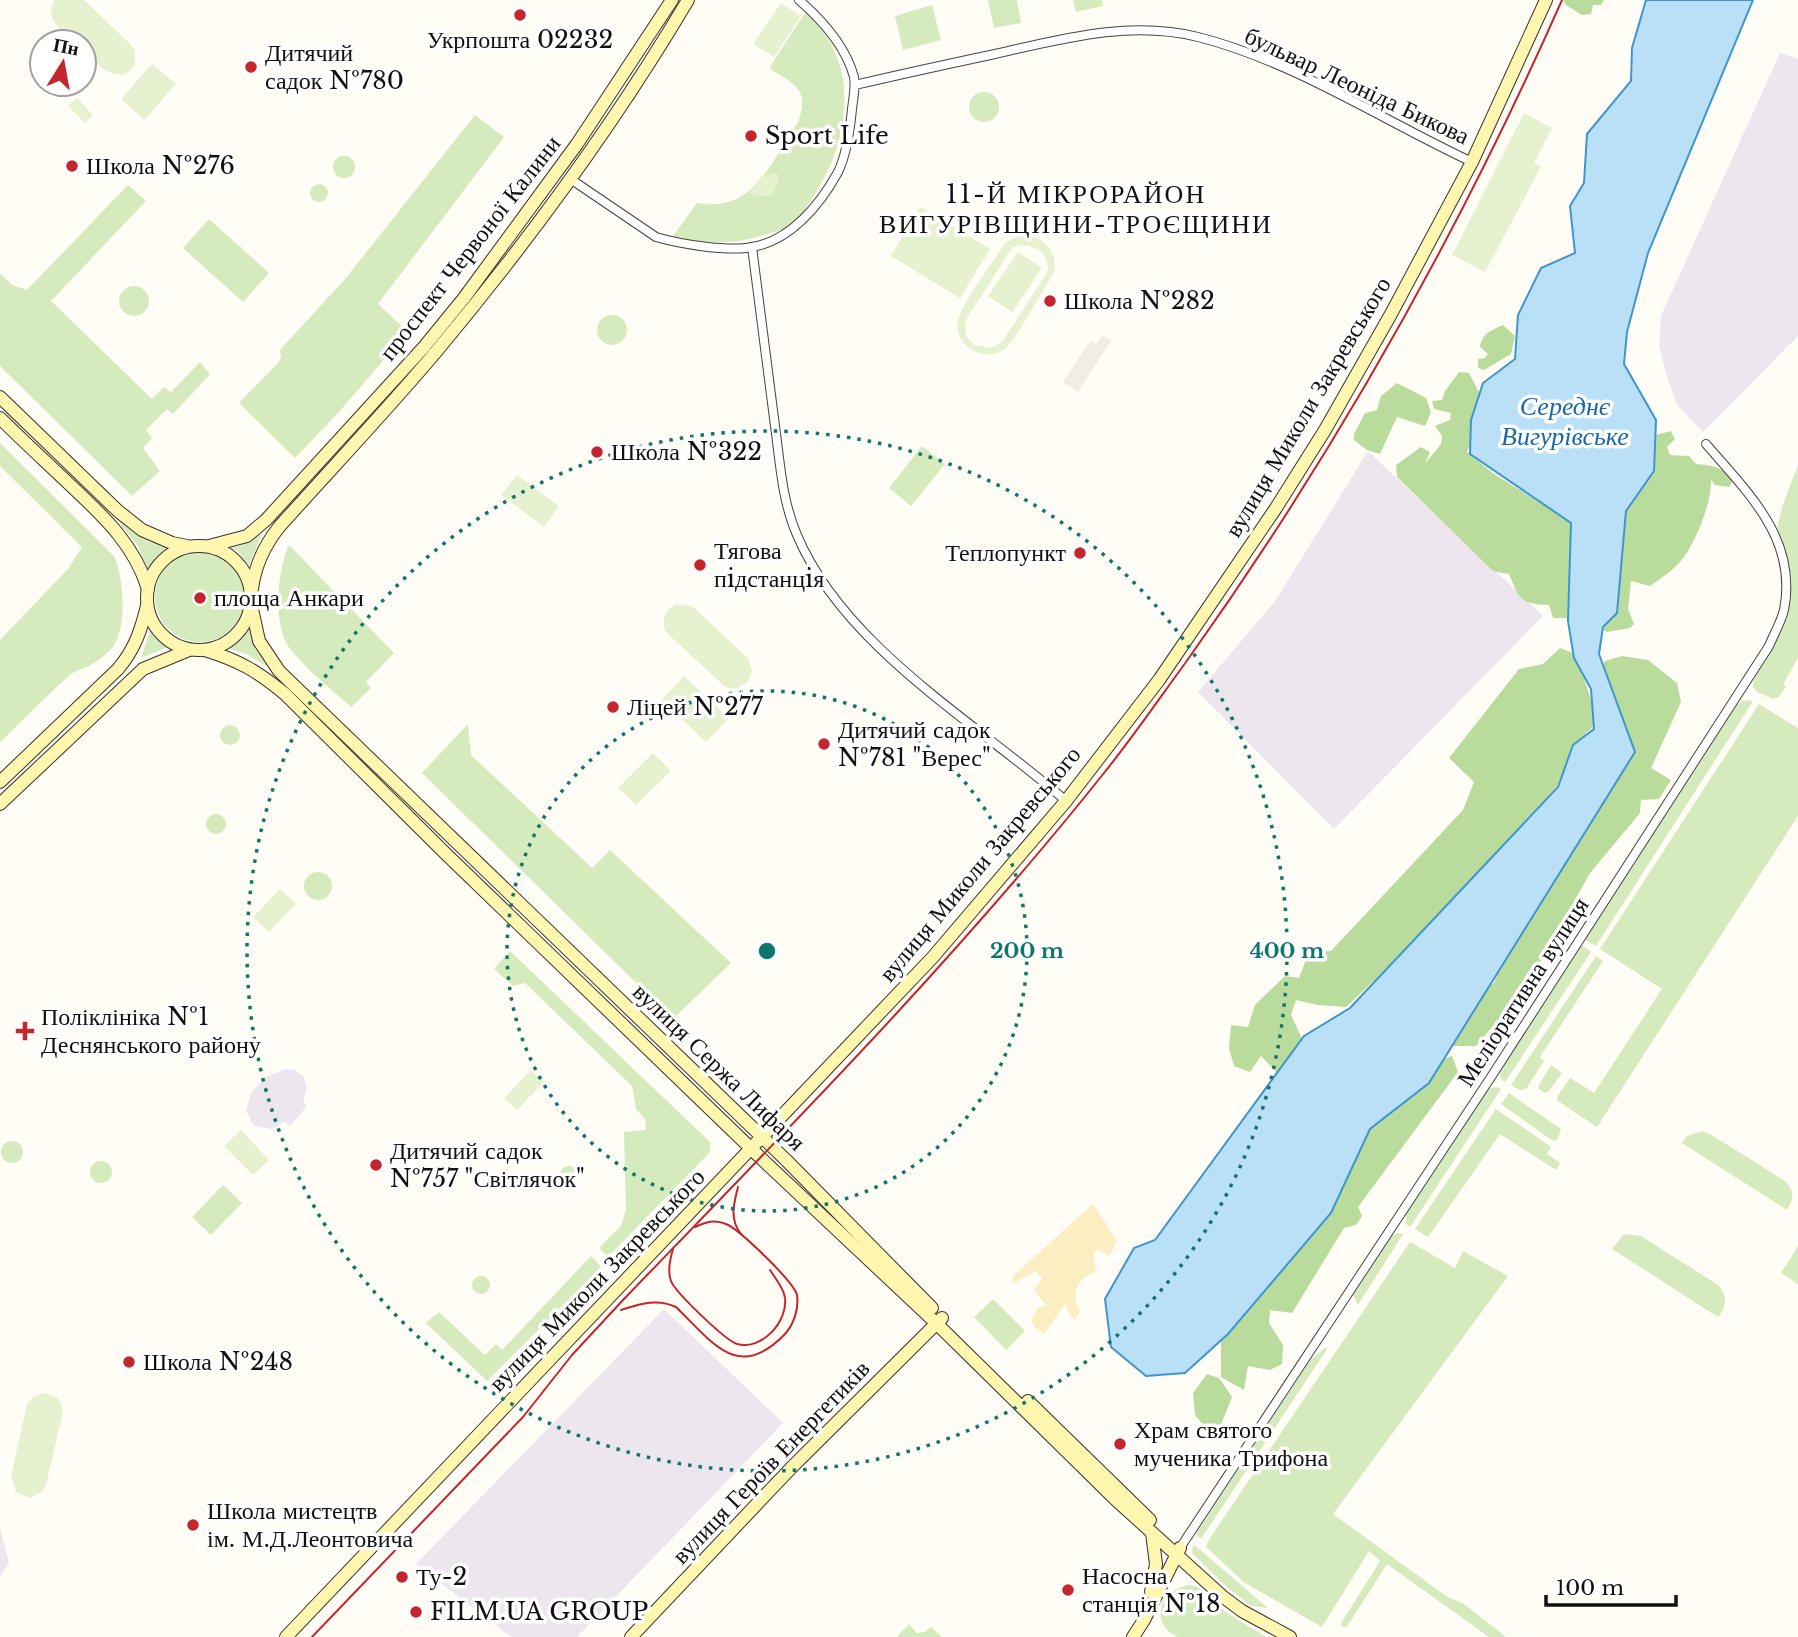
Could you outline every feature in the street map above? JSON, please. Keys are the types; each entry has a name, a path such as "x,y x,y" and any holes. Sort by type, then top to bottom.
{"street":[{"name":"проспект Червоної Калини","path":"209,547 247,536 267,520 424,347 478,280 577,144 672,0"},
{"name":"проспект Червоної Калини","path":"251,589 254,572 265,545 434,354 488,286 600,135 688,0"},
{"name":"проспект Червоної Калини","path":"569,178 656,237 698,246 752,247 790,232 818,202 839,170 849,134 855,85 851,68 842,50 817,15 799,0"},
{"name":"вулиця Миколи Закревського","path":"286,1637 933,957 1066,801 1159,680 1276,508 1325,430 1472,162 1546,0"},
{"name":"бульвар Леоніда Бикова","path":"855,85 1074,36 1118,30 1159,32 1197,37 1272,62 1472,162"},
{"path":"752,247 784,489 796,534 812,566 841,606 871,640 1066,801"},
{"path":"0,397 118,511 142,530 172,543 209,547 225,552 239,564 251,589 251,604 244,626 234,638 220,646 189,650 142,668 0,804"},
{"path":"0,418 108,522 128,545 141,568 148,589"},
{"name":"Меліоративна вулиця","path":"1178,1551 1491,1077 1769,646 1784,611 1786,579 1782,551 1772,525 1706,444"},
{"path":"0,782 125,661 138,639 153,574 163,561 176,551 191,547"},
{"name":"вулиця Сержа Лифаря","path":"251,604 259,641 279,671 339,726 762,1138 1152,1533 1178,1551"},
{"path":"147,605 152,621 161,634 174,644 189,650"},
{"name":"вулиця Сержа Лифаря","path":"205,650 258,671 285,694 751,1149 939,1320 1178,1551"},
{"name":"вулиця Героїв Енергетиків","path":"631,1637 791,1468 939,1320"},
{"path":"1144,1620 1156,1573 1152,1533"},
{"path":"1133,1637 1178,1551 1222,1596 1242,1611 1290,1637"}],"shaded area":[{"path":"1780,53 1798,59 1798,336 1703,432 1677,405 1659,346 1661,316"},
{"path":"1102,335 1111,341 1078,392 1063,382 1090,341 1096,344"},
{"path":"1368,451 1543,616 1334,829 1198,692 1276,600"},
{"path":"285,1069 295,1070 304,1077 307,1088 303,1102 307,1106 290,1126 284,1122 271,1129 254,1126 246,1111 251,1093 266,1077"},
{"path":"664,1309 783,1423 577,1637 511,1637 416,1564"},
{"path":"0,1527 9,1563 0,1577"}],"green space":[{"path":"55,0 84,0 131,45 135,51 135,65 126,74 119,75 102,68 98,64 98,28 59,28 52,18"},
{"path":"988,0 1017,0 1021,23 994,28"},
{"path":"1073,0 1102,0 1103,6 1076,12"},
{"path":"1563,0 1604,0 1601,5 1593,5 1591,14 1582,15"},
{"path":"781,3 801,16 774,57 753,44"},
{"path":"932,5 941,40 903,50 895,16"},
{"path":"805,13 823,31 835,52 842,74 844,98 838,145 815,194 805,210 788,227 755,238 720,242 673,236 697,203 717,204 733,200 747,192 769,168 798,122 802,102 798,89 770,69"},
{"path":"152,64 176,84 144,120 121,99"},
{"path":"984,92 994,97 999,107 994,117 984,122 974,117 969,107 974,97"},
{"path":"77,98 93,115 85,123 68,106"},
{"path":"1524,113 1552,128 1534,163 1541,167 1485,272 1452,255"},
{"path":"475,115 504,137 378,304 408,332 295,458 239,403 279,362 280,350 346,278"},
{"path":"344,156 352,159 355,167 352,175 344,178 336,175 333,167 336,159"},
{"path":"775,173 779,175 778,183 772,195 754,197 750,192 761,177"},
{"path":"319,184 325,187 328,193 325,199 319,202 313,199 310,193 313,187"},
{"path":"128,185 146,201 51,301 152,399 164,387 171,392 200,362 210,374 173,414 167,409 146,430 152,438 143,448 160,471 132,496 0,366 0,273 12,285 27,290"},
{"path":"920,207 990,249 960,298 891,256"},
{"path":"209,219 269,273 243,302 183,248"},
{"path":"1027,235 1045,243 1054,259 1054,272 1010,344 997,353 980,353 972,350 960,337 958,320 972,293 1006,242","holes":["1027,245 1044,255 1048,271 1002,342 990,348 975,345 966,336 965,321 1013,247"]},
{"path":"1018,252 1042,268 1012,312 988,296"},
{"path":"134,286 144,291 149,301 144,311 134,316 124,311 119,301 124,291"},
{"path":"612,315 622,320 627,330 622,340 612,345 602,340 597,330 602,320"},
{"path":"1503,325 1515,336 1511,354 1484,370 1478,368 1478,359 1485,358 1488,354 1480,347 1483,338"},
{"path":"1459,372 1469,373 1480,394 1471,418 1476,429 1467,452 1494,474 1573,523 1570,618 1553,618 1549,605 1522,599 1509,574 1493,571 1397,477 1396,465 1421,447 1430,452 1425,464 1441,444 1442,436 1435,426 1450,420 1451,413 1434,409 1432,401 1442,400 1445,391"},
{"path":"1397,383 1426,398 1431,412 1425,426 1397,417 1380,454 1367,450 1354,440 1354,434 1365,413 1377,410 1381,396"},
{"path":"1671,431 1675,439 1667,447 1670,455 1689,456 1696,464 1721,470 1733,481 1729,487 1715,485 1711,480 1706,511 1686,554 1673,569 1650,586 1631,581 1628,609 1634,624 1630,628 1607,632 1599,627 1608,537 1652,464 1656,452 1644,453 1644,438"},
{"path":"0,443 114,556 123,604 120,630 111,649 89,666 70,675 0,742 0,640 68,569 82,547 0,466"},
{"path":"922,446 945,464 911,506 889,488"},
{"path":"1798,465 1798,658 1783,684 1786,686 1779,697 1773,699 1757,692 1753,687 1758,669 1784,623 1788,607 1790,572 1778,527 1783,504"},
{"path":"517,475 559,506 544,527 501,495"},
{"path":"110,511 172,545 157,556 147,571 138,546"},
{"path":"262,534 249,565 239,552 231,548 242,545"},
{"path":"289,545 394,653 366,682 371,688 351,707 305,665 285,640 278,598"},
{"path":"200,552 217,556 232,565 241,580 245,597 241,614 232,629 217,638 200,642 183,638 168,629 159,614 155,597 159,580 168,565 183,556"},
{"path":"676,604 692,606 748,658 752,671 747,682 735,689 725,687 665,631 665,615"},
{"path":"251,626 275,671 246,654 227,648 241,639"},
{"path":"151,628 159,639 171,646 141,658"},
{"path":"1560,648 1576,654 1598,721 1574,746 1557,786 1452,907 1346,1007 1296,1000 1291,1015 1304,1043 1280,1076 1261,1056 1250,1072 1234,1066 1229,1048 1231,1025 1248,1027 1255,1005 1285,976 1299,978 1309,952 1331,951 1463,810 1474,782 1449,758 1519,669 1543,664"},
{"path":"1622,656 1648,660 1677,683 1681,702 1651,768 1671,780 1659,799 1641,800 1640,813 1590,873 1525,989 1476,1046 1449,1046 1452,1015 1495,982 1501,944 1594,801 1602,667 1605,661"},
{"path":"684,676 729,718 706,742 662,700"},
{"path":"1742,701 1753,701 1596,946 1584,939 1731,710"},
{"path":"1759,704 1798,728 1798,816 1597,1127 1558,1101 1557,1097 1570,1078 1594,1093 1662,989 1600,949"},
{"path":"468,724 471,755 592,868 610,850 731,963 673,1019 422,773"},
{"path":"230,725 237,728 240,735 237,742 230,745 223,742 220,735 223,728"},
{"path":"653,753 671,771 636,805 618,788"},
{"path":"216,814 223,817 226,824 223,831 216,834 209,831 206,824 209,817"},
{"path":"318,872 328,876 332,886 328,896 318,900 308,896 304,886 308,876"},
{"path":"280,889 296,904 269,932 253,917"},
{"path":"1583,946 1591,952 1505,1082 1501,1079 1499,1070 1578,947"},
{"path":"510,951 710,1142 710,1152 608,1257 599,1248 621,1226 626,1209 624,1132 646,1130 645,1119 636,1109 632,1086 525,983 513,986 494,969"},
{"path":"1596,956 1603,961 1540,1057 1544,1061 1526,1089 1520,1090 1511,1085"},
{"path":"1452,1056 1458,1072 1358,1207 1362,1216 1356,1225 1344,1228 1292,1313 1270,1310 1269,1323 1283,1345 1282,1364 1270,1370 1248,1366 1244,1390 1221,1377 1221,1334 1371,1114 1426,1065"},
{"path":"1551,1065 1562,1073 1545,1093 1538,1088"},
{"path":"531,1070 544,1082 517,1110 504,1098"},
{"path":"1487,1089 1501,1089 1410,1227 1406,1224 1406,1212"},
{"path":"1509,1093 1561,1129 1557,1140 1553,1141 1501,1104"},
{"path":"1496,1109 1551,1147 1547,1154 1560,1163 1556,1170 1500,1134 1428,1237 1415,1229"},
{"path":"241,1130 269,1160 253,1175 224,1146"},
{"path":"1702,1131 1785,1181 1791,1188 1792,1195 1787,1210 1682,1143 1687,1136"},
{"path":"8,1141 16,1141 23,1148 23,1156 16,1163 8,1163 1,1156 1,1148"},
{"path":"97,1161 105,1161 112,1168 112,1176 105,1183 97,1183 90,1176 90,1168"},
{"path":"565,1166 573,1166 578,1175 576,1182 565,1184 560,1179 560,1171"},
{"path":"223,1185 242,1203 211,1235 192,1217"},
{"path":"1397,1233 1403,1234 1358,1305 1353,1295 1390,1237"},
{"path":"1624,1234 1641,1236 1718,1285 1725,1301 1718,1317 1612,1249"},
{"path":"1410,1242 1455,1268 1463,1251 1508,1276 1333,1514 1446,1596 1464,1604 1506,1637 1489,1637 1387,1564 1346,1628 1340,1625 1380,1561 1369,1551 1322,1627 1245,1583 1206,1547"},
{"path":"1798,1246 1798,1284 1781,1273"},
{"path":"591,1256 601,1267 487,1381 426,1323 439,1312 485,1355 496,1344 502,1350"},
{"path":"477,1276 485,1276 490,1285 488,1292 477,1294 472,1289 472,1281"},
{"path":"993,1299 1025,1331 1006,1350 974,1317"},
{"path":"1326,1347 1201,1539 1196,1534 1310,1360"},
{"path":"1207,1374 1219,1378 1232,1397 1220,1427 1208,1431 1195,1415 1193,1393"},
{"path":"43,1393 57,1398 63,1412 46,1485 42,1492 30,1498 16,1492 11,1476 27,1404 33,1397"},
{"path":"1193,1544 1268,1608 1251,1606 1227,1587 1192,1553"},
{"path":"1191,1585 1199,1588 1227,1613 1266,1637 1178,1637 1169,1631 1161,1615 1165,1599 1180,1587"},
{"path":"909,1624 917,1633 925,1632 931,1627 942,1637 897,1637"}],"sand":[{"path":"1093,1204 1117,1241 1109,1256 1097,1249 1093,1255 1096,1271 1084,1278 1077,1287 1075,1299 1080,1312 1074,1321 1065,1304 1044,1334 1035,1328 1031,1320 1038,1308 1047,1306 1034,1291 1042,1279 1036,1271 1012,1284 1013,1276"}],"water":[{"name":"Середнє Вигурівське","path":"1646,0 1753,0 1648,253 1627,332 1624,364 1656,420 1654,471 1626,511 1617,613 1603,627 1599,654 1635,752 1429,1083 1370,1129 1331,1213 1228,1334 1185,1373 1146,1376 1111,1347 1105,1299 1134,1248 1155,1240 1304,1036 1350,1008 1558,787 1573,745 1594,729 1591,689 1574,658 1568,621 1571,523 1470,454 1471,420 1483,383 1515,359 1518,315 1541,268 1575,253 1570,206 1584,183 1587,134 1631,81 1632,48"}],"tram line":[{"path":"312,1637 523,1417 572,1355 623,1300 870,1042 990,910 1125,746 1240,584 1343,423 1391,341 1481,173 1562,0"},
{"path":"738,1187 734,1217 741,1234"},
{"path":"621,1310 655,1302 669,1304 676,1307 714,1344 739,1356 753,1356 768,1349 788,1331 795,1316 797,1295 777,1268 726,1224 710,1222 695,1227"},
{"path":"673,1249 669,1273 674,1287 712,1325 737,1344 746,1345 764,1339 782,1316 785,1307 784,1294 770,1270"}],"place":[{"name":"Укрпошта 02232","path":"520,15"},
{"name":"Дитячий садок №780","path":"251,67"},
{"name":"Sport Life","path":"751,136"},
{"name":"Школа №276","path":"72,166"},
{"name":"Школа №282","path":"1050,301"},
{"name":"Школа №322","path":"597,452"},
{"name":"Теплопункт","path":"1080,553"},
{"name":"Тягова пiдстанцiя","path":"700,565"},
{"name":"площа Анкари","path":"200,598"},
{"name":"Ліцей №277","path":"613,707"},
{"name":"Дитячий садок №781 \"Верес\"","path":"824,744"},
{"name":"Поліклініка №1 Деснянського району","path":"25,1031"},
{"name":"Дитячий садок №757 \"Світлячок\"","path":"376,1165"},
{"name":"Школа №248","path":"129,1362"},
{"name":"Храм святого мученика Трифона","path":"1120,1444"},
{"name":"Школа мистецтв ім. М.Д.Леонтовича","path":"193,1525"},
{"name":"Ту-2","path":"402,1577"},
{"name":"Насосна станція №18","path":"1068,1590"},
{"name":"FILM.UA GROUP","path":"416,1612"}],"district":[{"name":"11-Й МІКРОРАЙОН ВИГУРІВЩИНИ-ТРОЄЩИНИ","path":"1076,209"}]}
